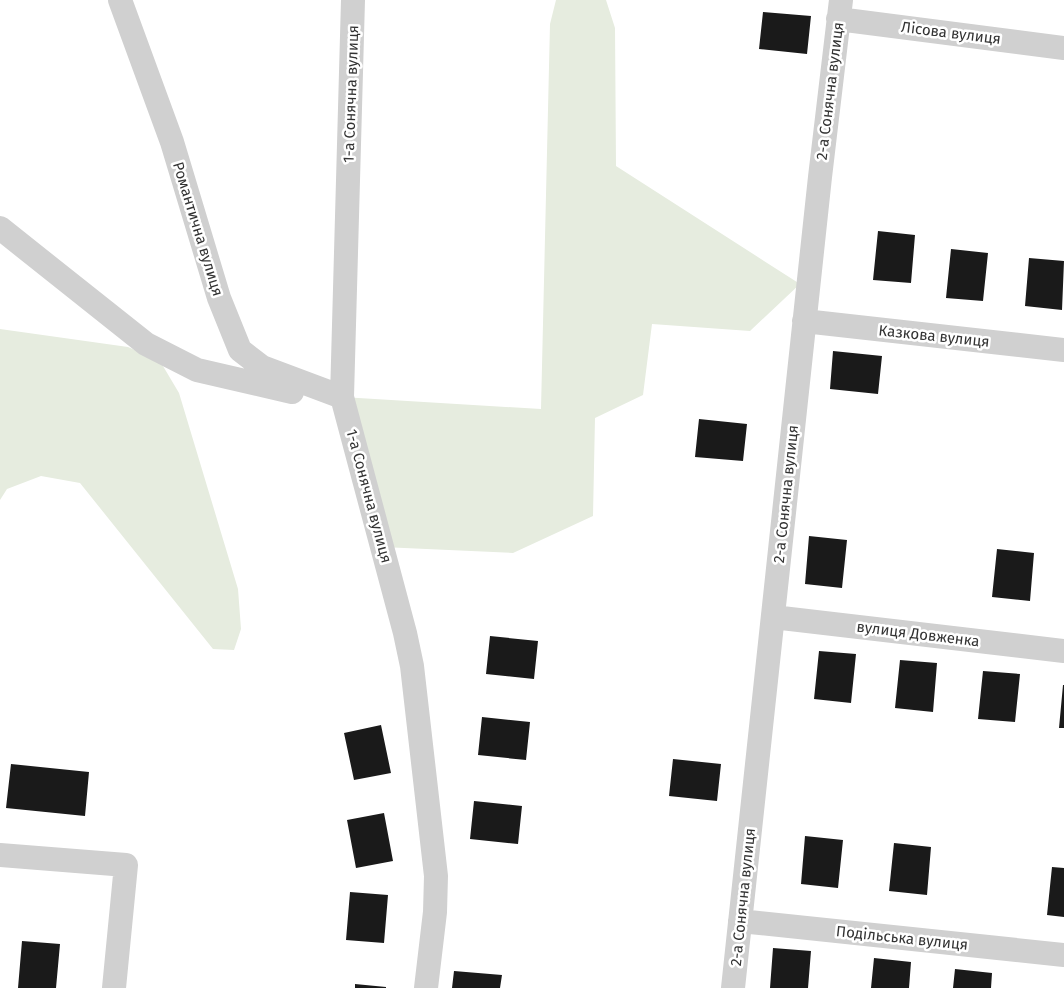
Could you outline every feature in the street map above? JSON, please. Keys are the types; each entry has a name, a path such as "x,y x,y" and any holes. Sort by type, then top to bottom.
{"street":[{"name":"Романтична вулиця","path":"120,0 172,142 219,298 240,350 262,367 342,397"},
{"name":"1-а Сонячна вулиця","path":"353,0 342,397 405,633 412,666 436,876 426,988"},
{"name":"Лісова вулиця","path":"840,9 1064,48"},
{"name":"2-а Сонячна вулиця","path":"733,988 804,321 840,9"},
{"path":"0,228 146,344 196,370 328,400 342,397"},
{"name":"Казкова вулиця","path":"804,321 1064,350"},
{"name":"вулиця Довженка","path":"773,617 1064,651"},
{"path":"0,855 126,865 114,988"},
{"name":"Подільська вулиця","path":"740,921 1064,955"}],"shaded area":[{"path":"556,0 606,0 615,28 616,166 800,284 750,331 652,324 643,395 595,418 593,516 513,553 382,547 342,397 541,409 550,24"},
{"path":"0,329 128,347 160,361 179,393 238,589 241,629 234,650 213,649 80,483 41,476 7,489 0,500"}],"building":[{"path":"763,12 811,16 807,54 759,49"},
{"path":"878,231 915,235 911,283 873,280"},
{"path":"951,249 988,253 983,301 946,298"},
{"path":"1029,258 1064,261 1062,310 1025,306"},
{"path":"833,351 882,356 878,394 830,389"},
{"path":"699,419 747,424 743,461 695,457"},
{"path":"809,536 847,540 842,588 805,584"},
{"path":"997,549 1034,553 1030,601 992,597"},
{"path":"490,636 538,641 534,679 486,674"},
{"path":"819,651 856,654 851,703 814,699"},
{"path":"900,660 937,663 933,712 895,708"},
{"path":"983,671 1020,674 1015,722 978,719"},
{"path":"1063,685 1064,728 1059,728"},
{"path":"482,717 530,722 526,760 478,755"},
{"path":"381,725 391,773 354,780 344,733"},
{"path":"673,759 721,764 717,801 669,796"},
{"path":"11,764 89,772 85,816 6,808"},
{"path":"474,801 522,806 518,844 470,839"},
{"path":"384,813 393,861 356,868 347,820"},
{"path":"805,836 843,840 838,888 801,884"},
{"path":"894,843 931,847 927,895 889,891"},
{"path":"1052,867 1064,868 1064,917 1047,915"},
{"path":"350,892 388,895 384,943 346,940"},
{"path":"22,941 60,944 56,988 18,988"},
{"path":"773,948 811,951 808,988 770,988"},
{"path":"874,958 911,962 909,988 871,988"},
{"path":"955,969 992,973 991,988 953,988"},
{"path":"454,971 502,975 500,988 452,988"},
{"path":"355,984 386,987 386,988 355,988"}]}
